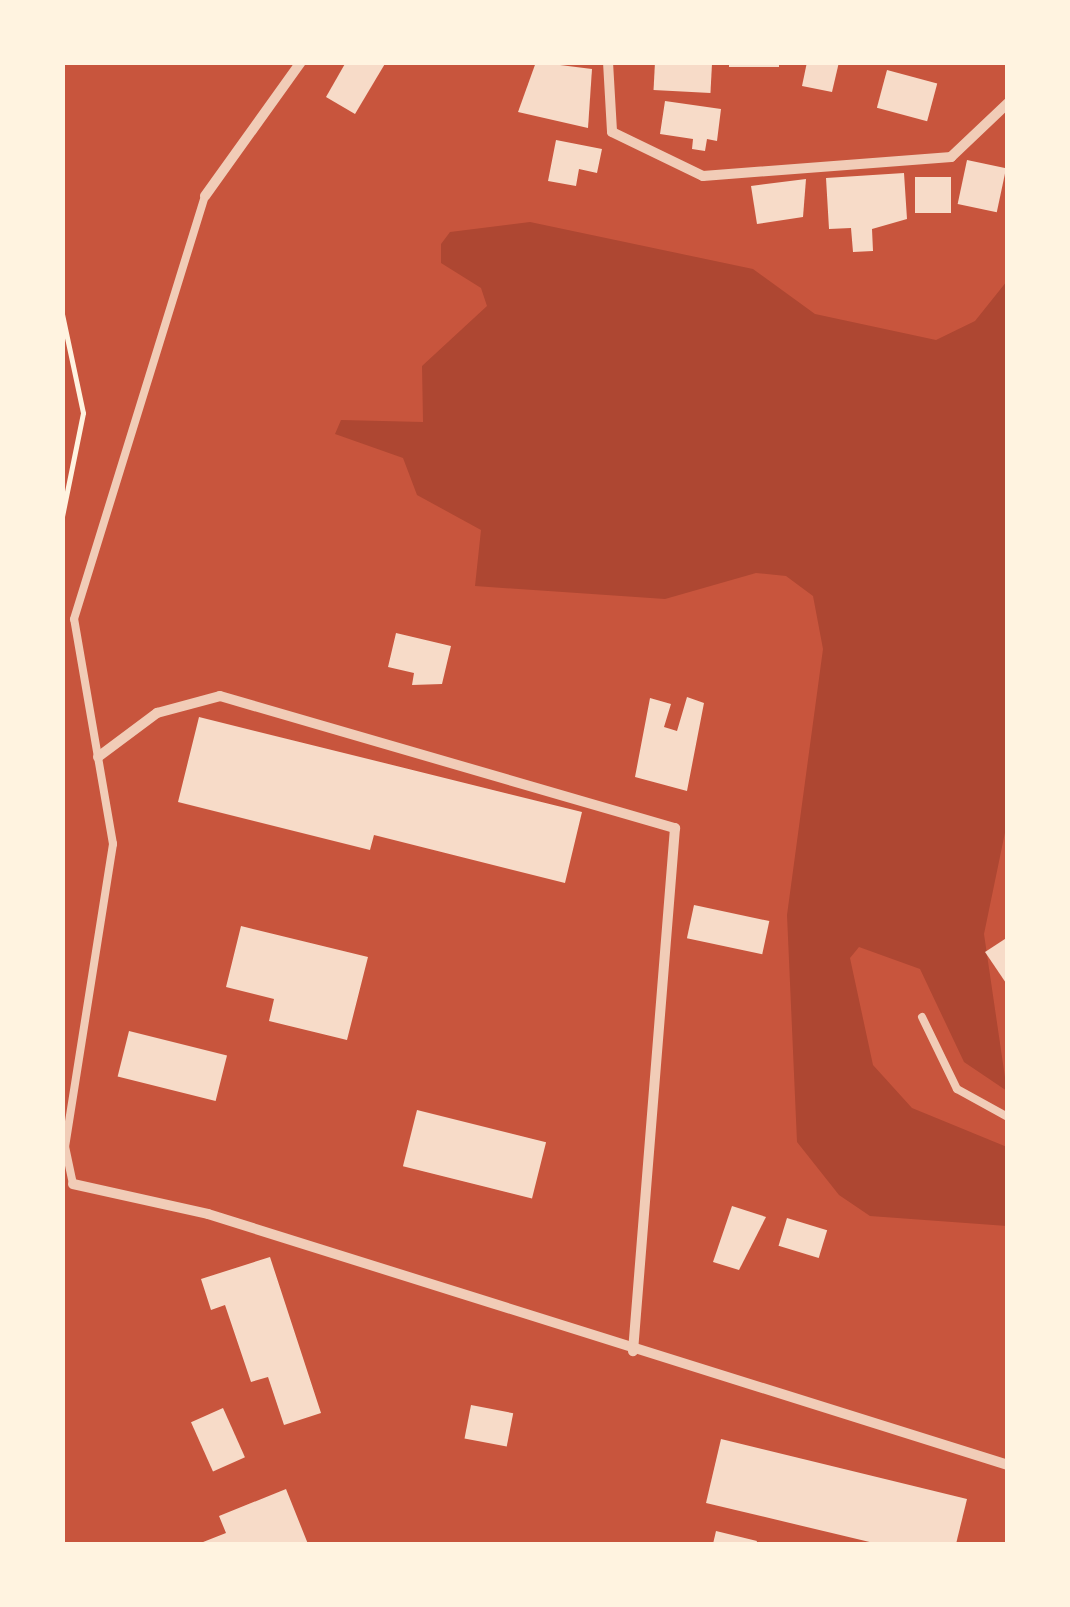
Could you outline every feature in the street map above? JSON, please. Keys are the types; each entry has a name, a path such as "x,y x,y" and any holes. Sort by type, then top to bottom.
{"street":[{"path":"204,196 301,62"},
{"path":"608,62 612,132 703,176 950,158 1008,103"},
{"path":"98,757 157,712 220,696 675,828 633,1351"},
{"path":"73,1184 208,1214 633,1351 1008,1465"}],"lane":[{"path":"73,1184 65,1147 113,844 74,619 81,574 204,196"},
{"path":"922,1017 957,1089 1008,1116"}],"path":[{"path":"62,314 83,413 62,516"}],"shaded area":[{"path":"530,222 753,269 815,314 936,340 975,321 1007,281 1008,818 984,934 1007,1091 964,1062 920,969 859,947 850,958 873,1065 912,1108 1007,1147 1007,1226 870,1216 839,1195 797,1142 787,915 823,649 813,596 786,576 756,573 665,599 475,586 481,530 417,495 403,458 335,434 341,420 423,422 422,366 487,306 481,288 441,263 441,244 450,232"}],"building":[{"path":"346,62 386,62 355,114 326,97"},
{"path":"536,62 592,69 588,128 518,112"},
{"path":"655,62 712,65 710,93 654,90"},
{"path":"729,62 779,62 779,67 729,67"},
{"path":"807,62 839,62 832,92 802,86"},
{"path":"887,70 937,83 927,121 877,108"},
{"path":"665,101 721,109 717,141 707,139 705,151 692,149 693,139 660,134"},
{"path":"556,140 602,149 597,173 579,169 576,186 548,181"},
{"path":"967,160 1006,168 997,212 958,204"},
{"path":"904,173 907,219 872,229 873,251 853,252 851,228 829,229 826,178"},
{"path":"915,177 951,177 951,213 915,213"},
{"path":"806,179 803,217 757,224 751,186"},
{"path":"396,633 451,646 442,684 412,685 414,673 388,667"},
{"path":"687,697 704,703 687,791 635,777 650,698 671,704 664,727 677,731"},
{"path":"199,717 582,812 565,883 374,835 370,850 178,802"},
{"path":"694,905 769,921 762,954 687,938"},
{"path":"241,926 368,957 347,1040 269,1021 274,999 226,987"},
{"path":"1008,937 1008,986 985,952"},
{"path":"129,1031 227,1055 216,1101 118,1077"},
{"path":"417,1110 546,1142 532,1198 403,1166"},
{"path":"732,1206 766,1217 739,1270 713,1262"},
{"path":"787,1218 827,1230 819,1258 779,1246"},
{"path":"270,1257 321,1413 284,1425 268,1377 251,1382 225,1305 211,1310 201,1279"},
{"path":"471,1405 513,1413 507,1447 465,1438"},
{"path":"223,1408 245,1457 213,1472 191,1422"},
{"path":"721,1439 967,1499 956,1544 878,1544 706,1503"},
{"path":"286,1489 308,1544 198,1544 226,1533 219,1516"},
{"path":"716,1531 757,1541 713,1544"}]}
